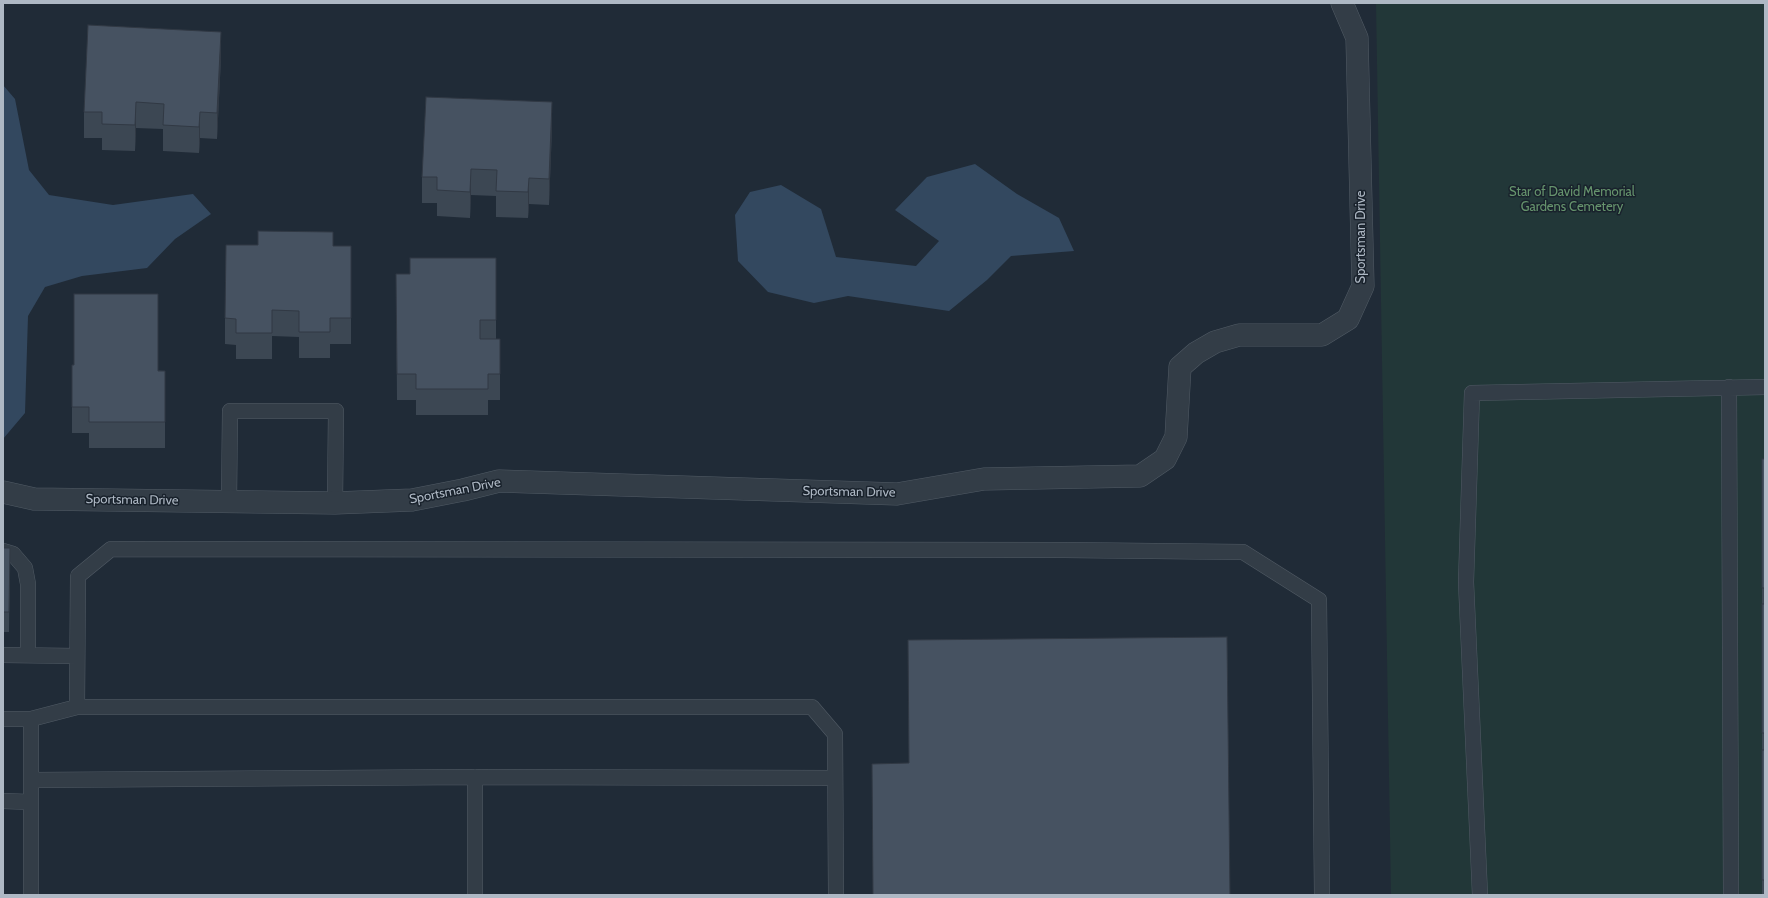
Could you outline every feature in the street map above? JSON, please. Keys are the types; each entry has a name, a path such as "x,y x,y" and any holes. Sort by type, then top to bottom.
{"street":[{"name":"Sportsman Drive","path":"3,492 34,499 335,503 412,500 499,481 897,494 984,479 1140,476 1166,458 1176,437 1180,367 1196,353 1215,342 1239,335 1322,335 1348,319 1363,286 1357,38 1342,3"}],"lane":[{"path":"1729,387 1731,895"},
{"path":"1480,895 1466,582 1472,393 1765,387"},
{"path":"229,502 230,411 336,411 335,503"},
{"path":"78,707 78,576 112,549 1064,550 1243,552 1319,600 1322,895"},
{"path":"3,551 13,554 25,568 28,584 28,655"},
{"path":"3,655 78,656"},
{"path":"3,719 31,720 78,707 812,707 835,734 836,895"},
{"path":"31,720 31,895"},
{"path":"31,780 475,777 835,778"},
{"path":"475,777 475,895"},
{"path":"3,801 31,802"}],"green space":[{"name":"Star of David Memorial Gardens Cemetery","path":"1376,3 1765,3 1765,895 1391,895"}],"water":[{"path":"3,85 15,99 29,170 49,195 113,205 193,194 211,214 175,239 147,268 82,276 45,287 28,316 25,413 3,439"},
{"path":"975,164 1017,194 1059,218 1074,251 1011,256 987,280 949,311 848,296 814,303 768,292 738,261 735,215 750,192 781,185 821,209 836,257 916,266 939,241 895,210 927,177"}],"building":[{"path":"88,25 221,32 217,113 200,112 199,127 163,125 164,104 136,102 135,125 102,124 102,112 84,112"},
{"path":"426,97 552,102 549,179 529,178 528,192 496,191 497,170 471,169 470,192 437,190 437,177 422,177"},
{"path":"258,231 333,232 333,246 351,246 351,318 330,318 330,332 299,332 299,311 272,310 272,333 236,333 236,319 225,318 226,245 258,245"},
{"path":"410,258 496,258 496,320 480,320 480,339 500,339 500,374 488,374 488,389 416,389 416,374 397,374 396,274 410,274"},
{"path":"74,294 158,294 158,371 165,371 165,422 89,422 89,407 72,407 72,365 74,365"},
{"path":"1762,459 1765,459 1765,588 1762,588"},
{"path":"3,548 10,548 9,612 3,612"},
{"path":"1762,604 1765,604 1765,733 1762,733"},
{"path":"1227,637 1230,895 873,895 872,764 909,763 908,640"},
{"path":"1762,750 1765,750 1765,880 1762,880"}]}
